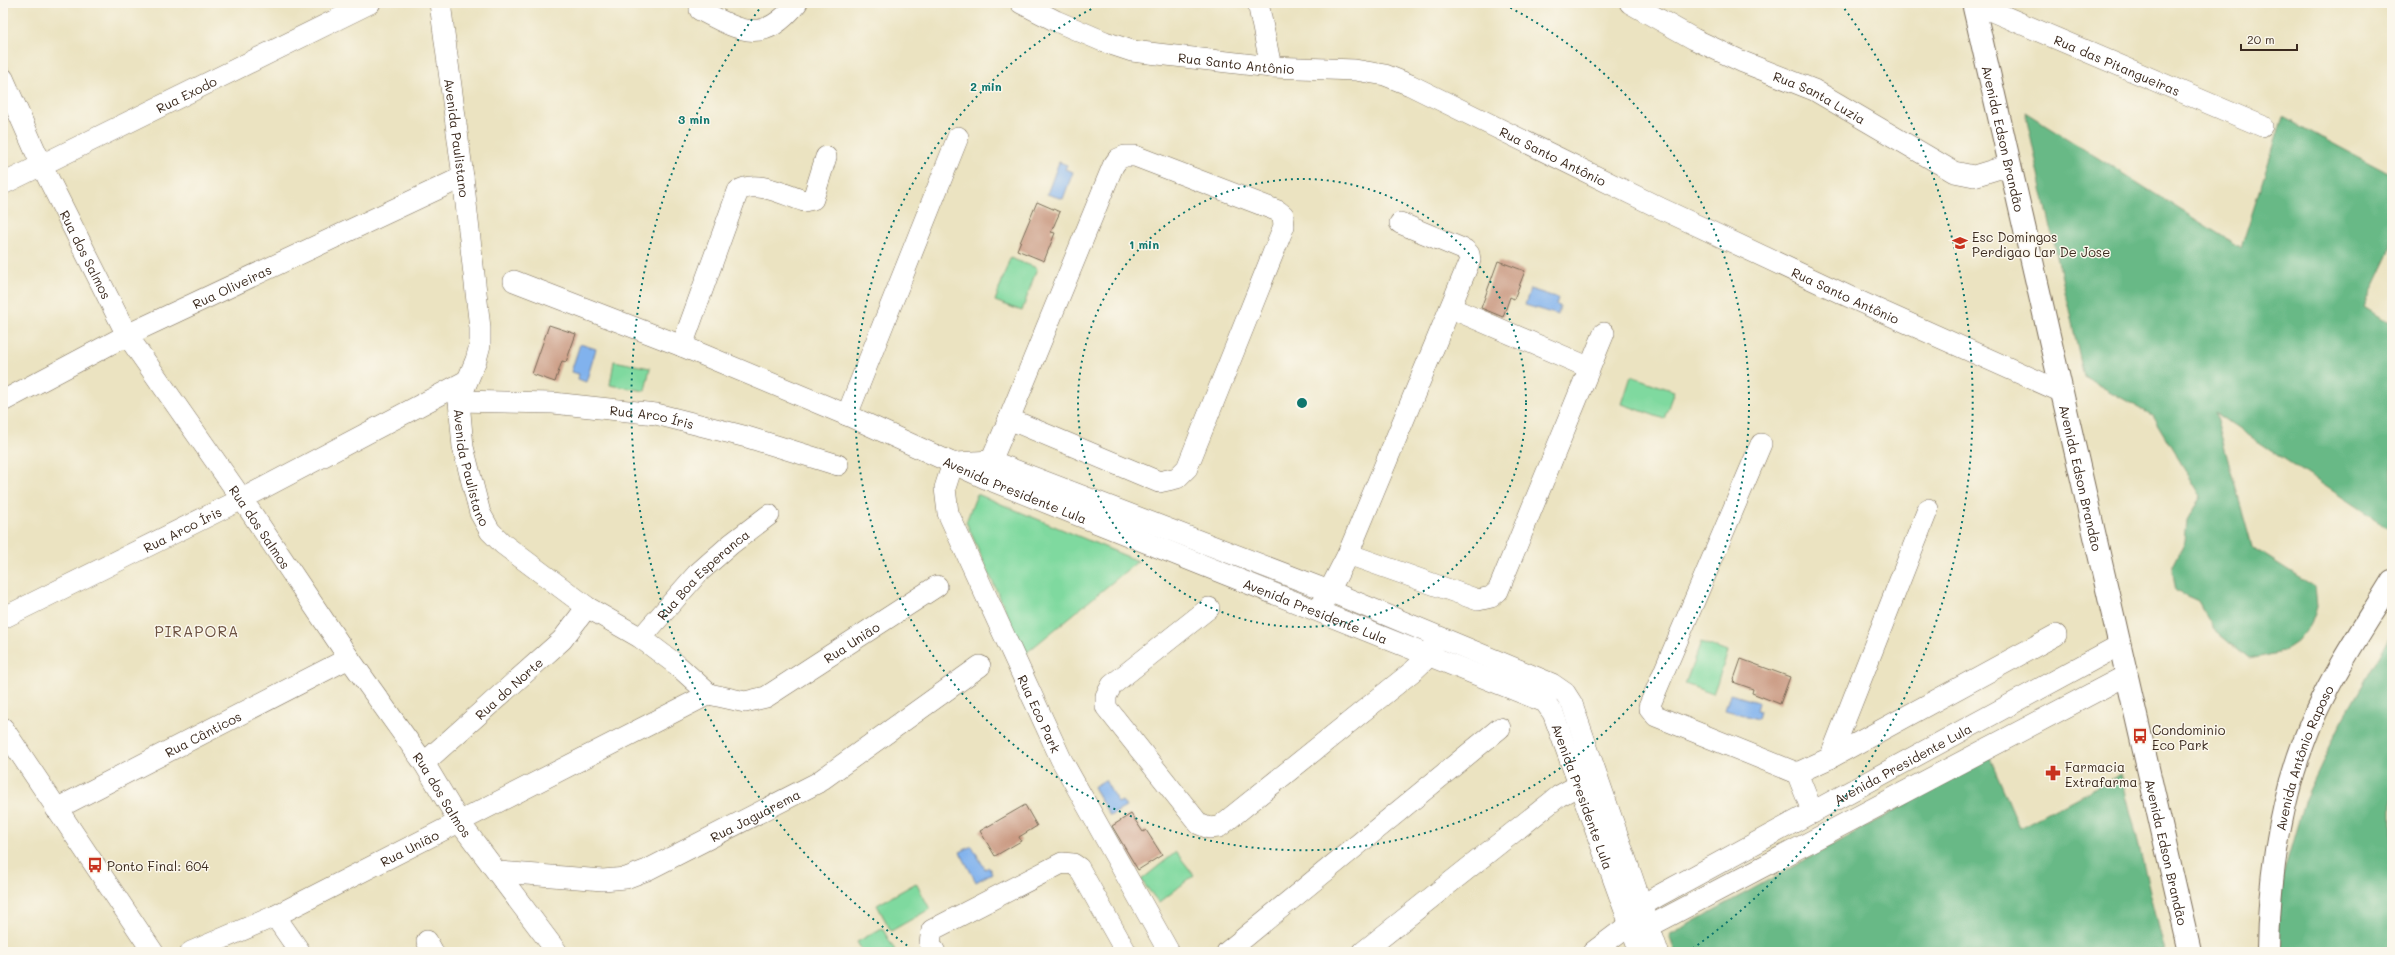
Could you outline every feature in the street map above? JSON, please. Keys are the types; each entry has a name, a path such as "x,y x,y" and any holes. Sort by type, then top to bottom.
{"main road":[{"name":"Avenida Edson Brandão","path":"1973,3 2190,952"},
{"name":"Avenida Antônio Raposo","path":"2268,952 2278,835 2286,794 2300,751 2333,680 2392,581"}],"street":[{"name":"Rua Exodo","path":"3,184 370,3"},
{"name":"Avenida Paulistano","path":"440,3 463,177 480,339 476,360 459,401 463,447 480,513 490,531 503,544 587,607 641,638 678,665 709,694"},
{"path":"700,10 735,28 763,30 784,20 797,3"},
{"name":"Rua Santo Antônio","path":"1021,3 1063,24 1105,42 1132,50 1271,67 1355,70 1391,77 1688,222 2062,392"},
{"path":"1258,3 1271,67"},
{"name":"Rua Santa Luzia","path":"1630,3 1694,39 1743,62 1814,90 1954,172 1974,176 2010,165"},
{"name":"Rua das Pitangueiras","path":"1973,3 2262,126"},
{"name":"Rua dos Salmos","path":"3,78 42,166 127,335 242,499 349,658 424,763 460,823 499,872 557,952"},
{"path":"847,415 958,137"},
{"path":"988,469 1118,159 1125,156 1135,156 1278,211 1283,215 1284,226 1187,468 1177,478 1159,482 1009,419"},
{"path":"682,346 738,191 745,186 754,185 804,201 810,201 813,199 826,157"},
{"name":"Rua Oliveiras","path":"3,401 127,335 463,177"},
{"path":"1319,613 1348,554 1470,260 1469,254 1465,250 1400,223"},
{"path":"514,281 682,346 847,415 953,463"},
{"path":"1451,308 1588,367"},
{"path":"1348,554 1478,600 1491,597 1498,591 1588,367 1604,333"},
{"name":"Rua Arco Íris","path":"3,618 242,499 466,381"},
{"name":"Rua Arco Íris","path":"459,401 553,403 656,414 747,437 838,465"},
{"path":"1761,444 1649,707 1656,716 1797,773 1813,813"},
{"name":"Avenida Presidente Lula","path":"953,463 988,469 1329,591 1552,684 1565,693 1572,704 1643,905 1640,925 1640,952"},
{"name":"Rua Eco Park","path":"953,463 945,488 948,512 1061,759 1168,952"},
{"name":"Avenida Presidente Lula","path":"988,469 1319,613 1545,702 1553,713 1578,784 1640,925 1658,952"},
{"path":"1830,758 1928,509"},
{"name":"Rua Boa Esperanca","path":"641,638 697,574 730,544 769,515"},
{"name":"Rua União","path":"191,952 275,916 460,823 709,694 745,702 766,697 938,586"},
{"name":"Rua do Norte","path":"424,763 562,640 587,607"},
{"path":"1209,608 1112,685 1106,696 1106,707 1199,824 1209,828 1219,827 1428,657 1436,636"},
{"path":"1797,773 1830,758 2056,635"},
{"name":"Avenida Presidente Lula","path":"1643,905 2120,645"},
{"name":"Rua Cânticos","path":"56,809 349,658"},
{"name":"Rua Jaguarema","path":"499,872 604,880 626,878 647,870 817,783 980,666"},
{"name":"Avenida Presidente Lula","path":"1640,925 2127,675"},
{"path":"3,728 56,809 154,952"},
{"path":"1227,952 1500,728"},
{"path":"1936,745 1948,768"},
{"path":"1363,952 1553,801 1578,784 1598,775"},
{"path":"935,952 930,943 932,930 1062,863 1073,864 1080,868 1126,952"},
{"path":"275,916 300,952"},
{"path":"1593,952 1640,925"}],"green space":[{"path":"2025,112 2241,248 2283,117 2392,175 2392,247 2364,307 2392,325 2392,525 2390,529 2215,413 2252,547 2315,587 2317,607 2310,626 2297,642 2282,652 2249,659 2214,630 2198,601 2176,591 2172,568 2185,542 2187,520 2201,496 2152,415 2084,377"},
{"path":"1010,258 1037,268 1022,311 995,301"},
{"path":"614,361 650,368 645,391 610,385"},
{"path":"1631,376 1674,391 1664,419 1622,404"},
{"path":"977,494 1138,561 1025,654 966,522"},
{"path":"2392,634 2392,952 2276,952 2280,885 2305,799 2342,721"},
{"path":"1701,642 1728,652 1713,694 1685,684"},
{"path":"1990,758 2020,828 2121,774 2165,952 1675,952 1669,935"},
{"path":"1176,852 1194,875 1159,903 1141,880"},
{"path":"916,883 930,909 891,931 877,905"},
{"path":"882,928 896,952 863,952 857,942"}],"water":[{"path":"1059,162 1067,165 1065,169 1073,172 1063,199 1047,194"},
{"path":"1530,289 1558,298 1556,305 1560,306 1558,315 1525,305"},
{"path":"580,344 596,349 586,382 578,379 579,374 571,372"},
{"path":"1730,694 1758,702 1756,710 1760,711 1758,719 1725,710"},
{"path":"1105,780 1118,803 1122,801 1126,807 1110,816 1093,787"},
{"path":"972,846 985,869 989,867 992,873 976,882 960,852"}],"building":[{"path":"1037,202 1060,212 1051,232 1055,233 1044,261 1017,250"},
{"path":"1498,261 1525,271 1514,299 1510,297 1503,317 1481,308"},
{"path":"549,325 576,334 566,362 562,361 555,382 532,374"},
{"path":"1741,659 1790,677 1780,704 1752,693 1753,689 1733,682"},
{"path":"1025,805 1037,826 1019,837 1021,841 995,856 980,831"},
{"path":"1131,814 1143,832 1146,830 1162,855 1138,870 1112,826"}],"place":[{"name":"Esc Domingos Perdigao Lar De Jose","path":"1960,243"},
{"name":"Condominio Eco Park","path":"2140,736"},
{"name":"Farmacia Extrafarma","path":"2053,773"},
{"name":"Ponto Final: 604","path":"95,865"}],"district":[{"name":"PIRAPORA","path":"197,631"}]}
